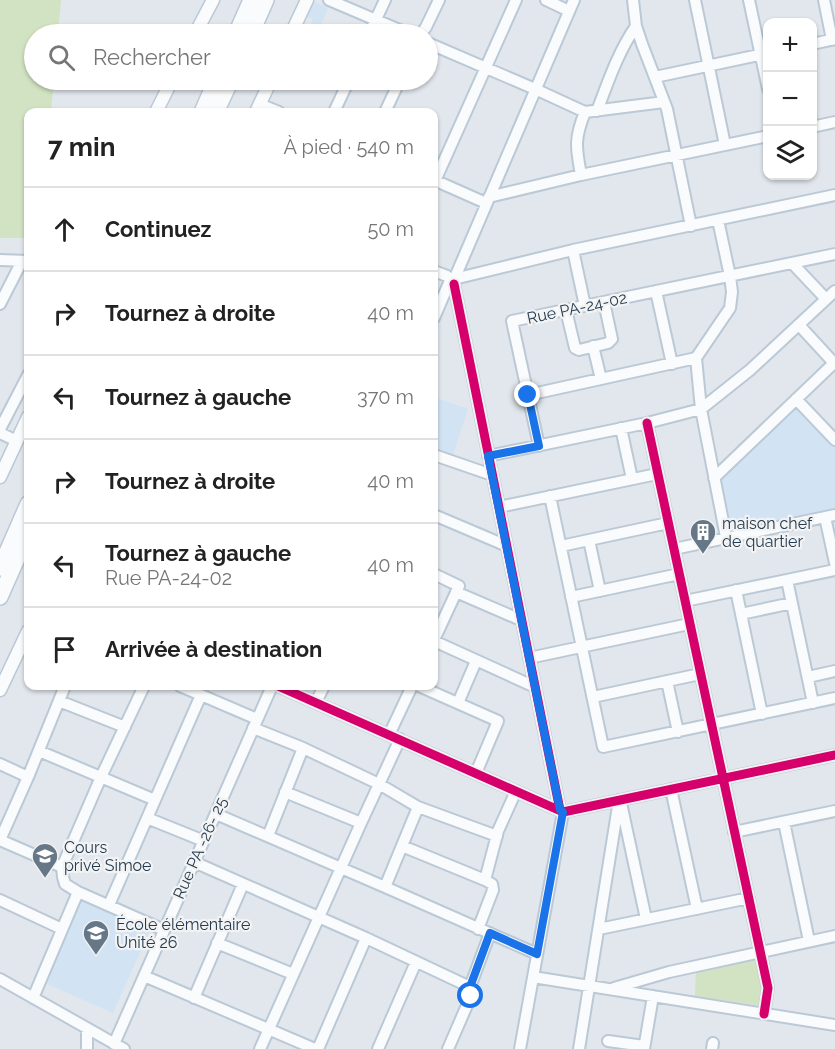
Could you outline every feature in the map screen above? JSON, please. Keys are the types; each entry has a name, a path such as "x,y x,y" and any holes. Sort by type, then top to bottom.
{"highway":[{"path":"240,24 251,0"},
{"path":"256,24 267,0"},
{"path":"204,108 212,90"},
{"path":"218,108 226,90"},
{"path":"0,568 24,513"},
{"path":"0,597 24,543"}],"main road":[{"path":"200,24 213,0"},
{"path":"296,24 307,0"},
{"path":"158,108 167,90"},
{"path":"258,108 266,90"},
{"path":"0,477 24,426"},
{"path":"0,690 24,639"}],"street":[{"path":"328,0 385,24"},
{"path":"373,24 384,0"},
{"path":"427,24 439,0"},
{"path":"438,171 516,0"},
{"path":"438,310 572,5 546,0"},
{"path":"633,0 636,26 667,109 690,226"},
{"path":"694,0 725,145"},
{"path":"749,0 763,50"},
{"path":"817,43 834,39 824,0"},
{"path":"597,111 612,72 636,26"},
{"path":"438,47 585,112 664,102"},
{"path":"655,77 763,54"},
{"path":"336,108 344,90"},
{"path":"387,108 395,90"},
{"path":"581,175 576,138 585,112"},
{"path":"817,126 835,122"},
{"path":"438,182 487,200 581,175 763,137"},
{"path":"438,273 453,279 573,250 835,195"},
{"path":"718,220 730,276 732,292 730,308 696,358 701,409 726,537"},
{"path":"573,250 585,306"},
{"name":"Rue PA-24-02","path":"539,446 512,321 835,254"},
{"path":"0,260 24,261"},
{"path":"792,262 826,299"},
{"path":"0,304 24,263"},
{"path":"453,279 521,620 562,811 520,1049"},
{"path":"656,291 672,364"},
{"path":"488,456 647,423 701,409 750,370 835,291"},
{"path":"566,310 575,348 579,350 608,343 612,339 604,302"},
{"path":"714,478 835,363 799,325"},
{"path":"593,346 601,379"},
{"path":"528,395 696,358"},
{"path":"17,441 0,431 24,383"},
{"path":"796,399 835,440"},
{"path":"647,423 768,988 764,1014"},
{"path":"621,428 632,479"},
{"path":"438,456 492,474"},
{"path":"499,507 657,474"},
{"path":"550,496 603,747 835,699"},
{"path":"674,549 830,516 835,563"},
{"path":"438,517 507,546"},
{"path":"561,546 668,524"},
{"path":"589,540 600,591"},
{"path":"685,601 835,570"},
{"path":"572,597 679,574"},
{"path":"438,576 459,585 438,630"},
{"path":"787,580 813,703"},
{"path":"736,590 762,714"},
{"path":"456,592 521,620"},
{"path":"741,614 792,603"},
{"path":"529,658 690,624"},
{"path":"438,640 476,661 535,687"},
{"path":"458,703 476,661"},
{"path":"808,677 835,671"},
{"path":"593,696 700,674"},
{"path":"667,681 678,732"},
{"path":"63,690 0,840 63,867"},
{"path":"142,690 101,777 63,867 63,876 65,884 78,892 164,930"},
{"path":"190,690 303,748 380,784 418,807 497,836"},
{"name":"Rue PA -26- 25","path":"119,1047 144,976 270,690"},
{"path":"288,690 562,811 835,755"},
{"path":"316,702 322,690"},
{"path":"260,1049 380,784 411,690"},
{"path":"428,690 498,721 476,773"},
{"path":"109,905 201,694"},
{"path":"59,701 125,727"},
{"path":"268,836 303,748"},
{"path":"39,751 155,800"},
{"path":"0,764 28,777"},
{"path":"671,789 697,909"},
{"path":"485,880 498,831 516,791"},
{"path":"285,792 361,823"},
{"path":"619,800 645,919"},
{"path":"579,1049 619,800"},
{"path":"385,886 418,807"},
{"path":"734,832 835,813"},
{"path":"216,814 537,954"},
{"path":"147,818 204,841"},
{"path":"784,822 809,941"},
{"path":"402,846 492,884 493,890 478,929"},
{"path":"194,862 470,987"},
{"path":"194,998 243,884"},
{"path":"33,998 78,892"},
{"path":"599,929 748,898"},
{"path":"0,900 62,929"},
{"path":"448,1049 471,996 470,987 490,933"},
{"path":"611,989 669,972 835,936"},
{"path":"144,976 317,1049 366,938"},
{"path":"218,943 293,974"},
{"path":"378,1049 416,962"},
{"path":"533,977 835,1025"},
{"path":"0,979 119,1047"},
{"path":"608,1041 644,1047 653,996"},
{"path":"87,1029 87,1049"}],"shaded area":[{"path":"312,1 328,8 321,24 311,23 313,19 307,17 306,14"},
{"path":"438,398 468,409 451,461 438,455"},
{"path":"795,406 835,448 835,511 730,534 717,481"},
{"name":"École élémentaire Unité 26","path":"79,898 150,930 113,1013 42,982"}],"green space":[{"path":"0,0 61,0 59,24 24,24 24,90 53,90 51,108 24,108 24,238 0,238"},
{"path":"760,956 765,988 762,1006 695,996 696,968"}],"cycle path":[{"path":"454,284 560,810"},
{"path":"647,423 768,988 764,1014"},
{"path":"287,690 563,812 835,755"}],"place":[{"name":"maison chef de quartier","path":"703,555"},
{"name":"Cours privé Simoe","path":"45,879"},
{"name":"École élémentaire Unité 26","path":"96,956"}],"route":[{"path":"471,996 470,987 490,933 537,954 563,812 560,810 488,456 539,446 528,395"}]}
